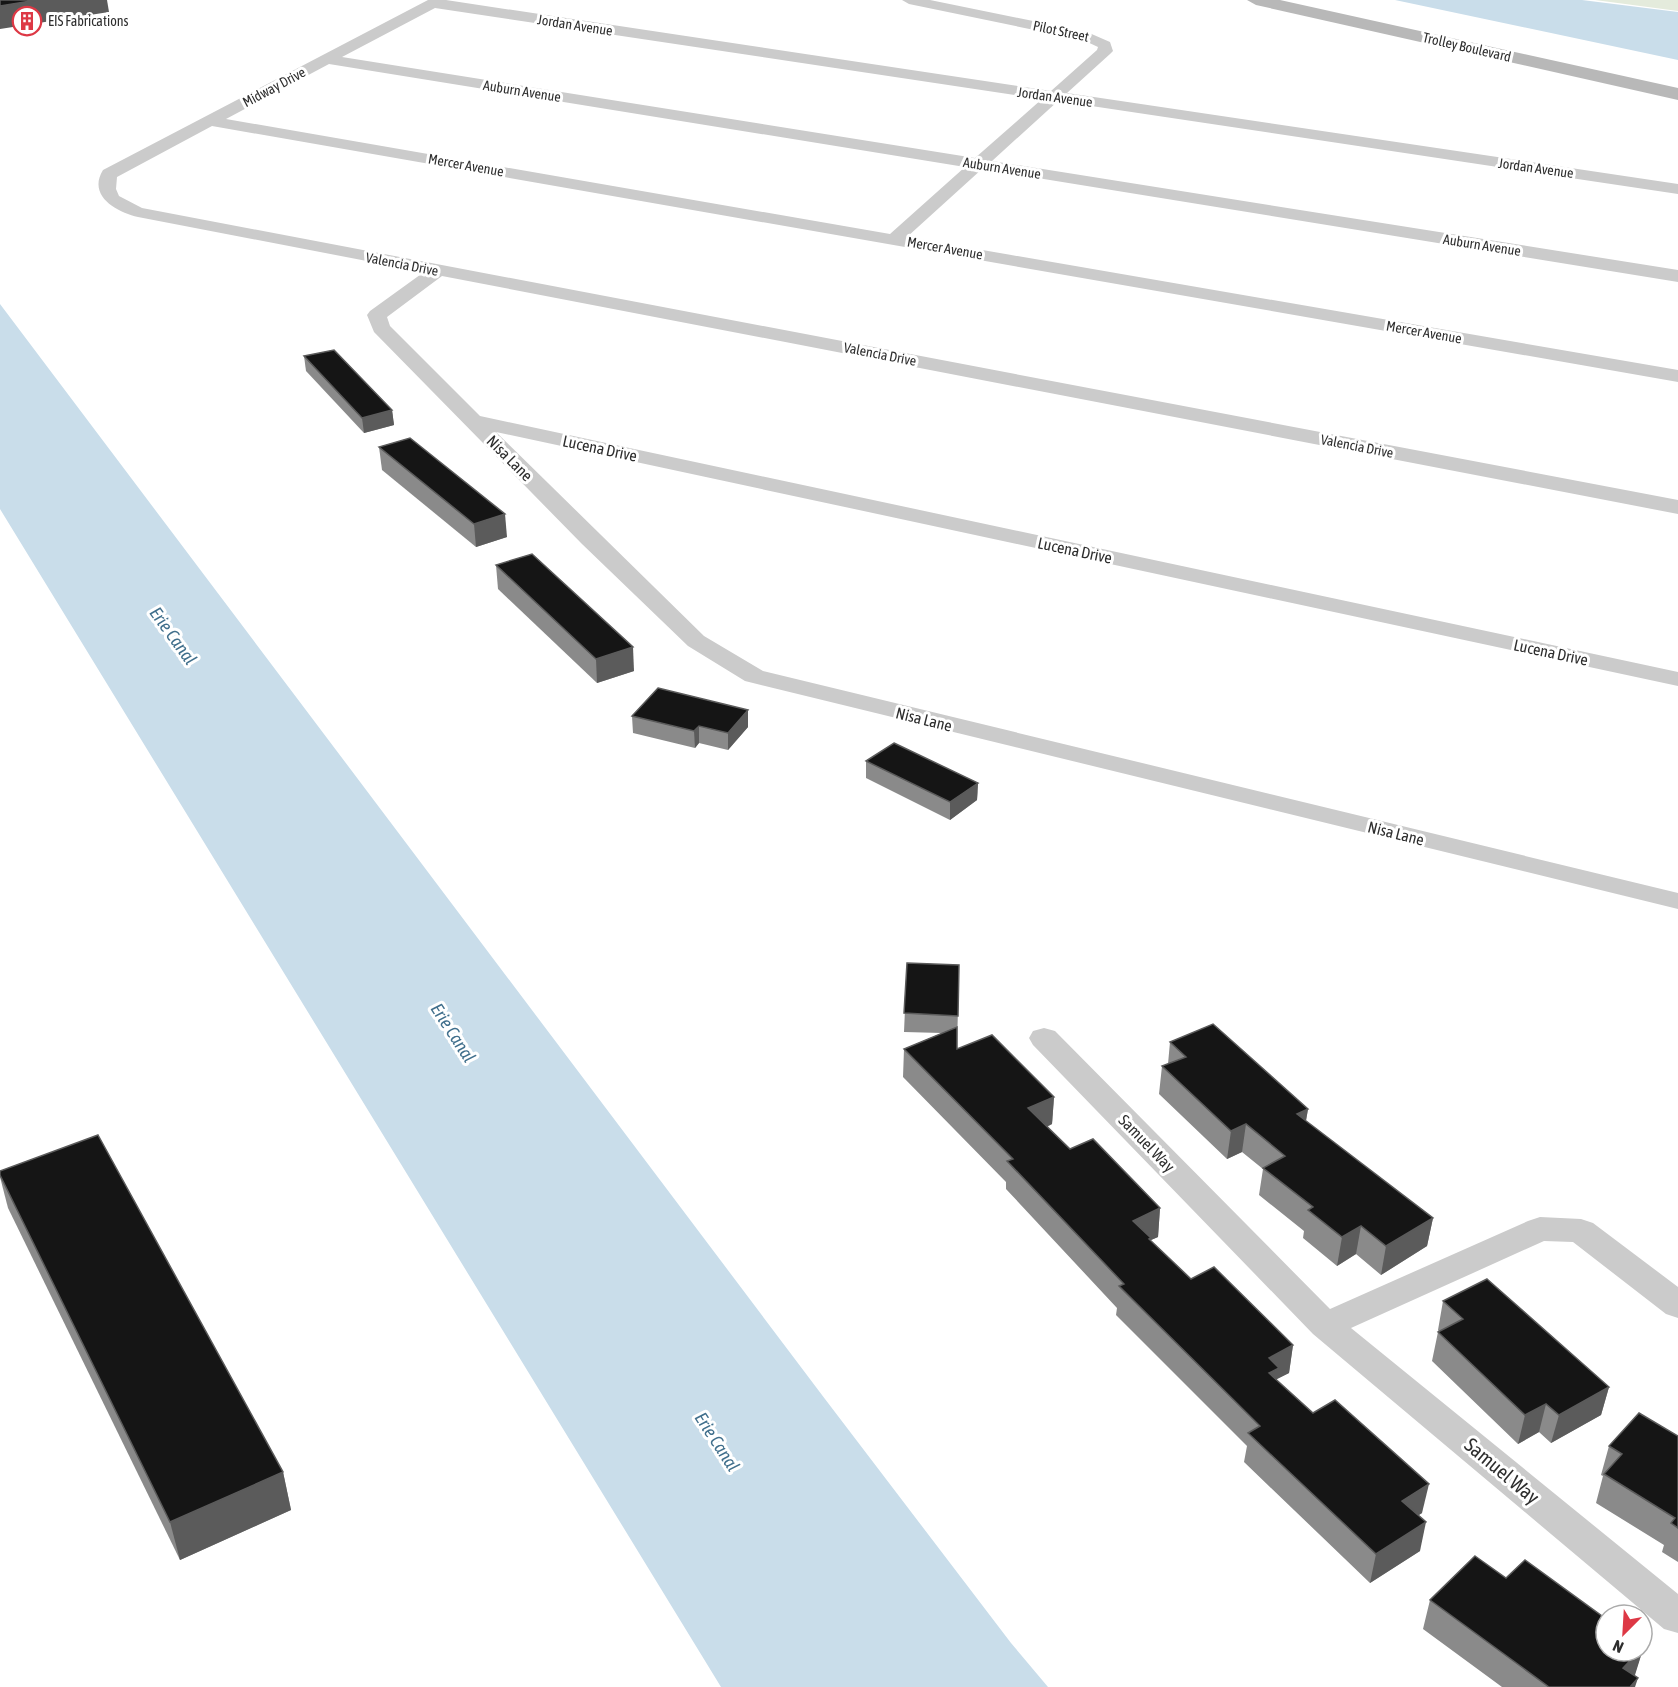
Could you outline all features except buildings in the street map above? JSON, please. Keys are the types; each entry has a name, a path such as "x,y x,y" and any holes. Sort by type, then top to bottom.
{"street":[{"name":"Pilot Street","path":"894,239 1105,51 1105,45 1087,36 909,0"},
{"name":"Trolley Boulevard","path":"1256,0 1678,94"},
{"name":"Jordan Avenue","path":"436,2 1678,189"},
{"name":"Midway Drive","path":"109,174 436,2"},
{"name":"Auburn Avenue","path":"327,59 1678,276"},
{"name":"Mercer Avenue","path":"212,121 1678,376"},
{"name":"Valencia Drive","path":"109,174 105,186 109,196 121,206 138,212 1678,507"},
{"name":"Nisa Lane","path":"437,271 376,315 381,328 696,641 754,676 1678,901"},
{"name":"Lucena Drive","path":"473,421 1678,679"},
{"name":"Samuel Way","path":"1044,1038 1325,1325 1678,1617"},
{"path":"1325,1325 1540,1229 1581,1231 1678,1305"}],"green space":[{"path":"1595,0 1678,0 1678,11"}],"water":[{"path":"1395,0 1582,0 1678,12 1678,60"},
{"name":"Erie Canal","path":"0,304 825,1399 1011,1643 1048,1687 721,1687 0,509"}],"place":[{"name":"EIS Fabrications","path":"27,21"}]}
